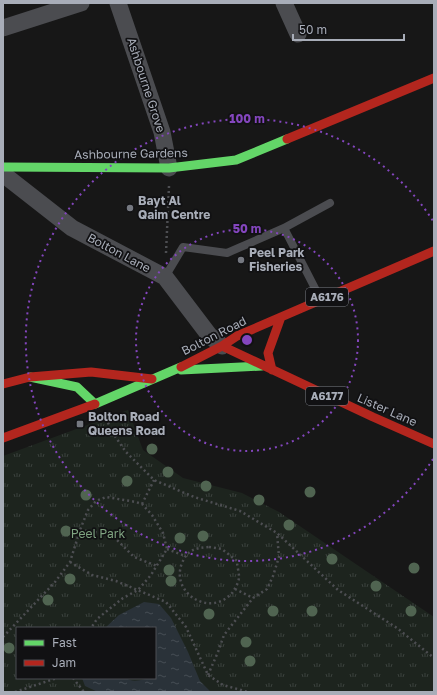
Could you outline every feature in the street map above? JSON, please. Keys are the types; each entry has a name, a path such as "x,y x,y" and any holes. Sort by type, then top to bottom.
{"main road":[{"name":"Ashbourne Gardens","path":"3,167 169,168 236,160 434,78"},
{"name":"Bolton Road","path":"3,438 95,404 175,370 222,346 237,336 434,252"},
{"path":"269,368 268,353 281,317"},
{"name":"Lister Lane","path":"222,346 434,444"},
{"name":"Lister Lane","path":"175,370 269,368"},
{"name":"A6177","path":"3,384 30,377 91,372 152,379"},
{"path":"30,377 77,387 95,404"}],"street":[{"path":"3,28 82,3"},
{"name":"Ashbourne Grove","path":"118,3 162,132 169,168"},
{"path":"284,3 298,34"},
{"name":"Bolton Lane","path":"3,174 72,228 165,276 209,335 222,346"}],"lane":[{"path":"165,276 184,247 227,253 284,228 330,203"},
{"path":"284,228 321,300"}],"path":[{"path":"165,276 169,168"},
{"path":"104,413 112,432 126,452 154,480 194,497 240,511 277,533 338,590 397,628 434,658"},
{"path":"142,504 154,480"},
{"path":"3,637 55,582 70,562 88,510 96,501 106,497 142,504 152,515 163,533 167,549 151,575 138,590 123,598 97,619 92,627"},
{"path":"80,530 111,534 134,557 156,566"},
{"path":"208,675 224,635 253,598 267,590 274,576 279,557 277,533"},
{"path":"209,546 222,549 237,561 239,577 235,589 227,598 215,604 199,602 187,593 181,583 179,570 185,556 195,548 209,546"},
{"path":"167,549 185,556"},
{"path":"70,562 92,575 116,581 166,602 186,627 208,675 223,685 248,692"},
{"path":"235,589 253,598"},
{"path":"15,692 54,679"},
{"path":"74,679 84,692"}],"green space":[{"name":"Peel Park","path":"128,410 143,450 183,478 242,493 279,512 434,617 434,692 3,692 3,456"}],"water":[{"path":"144,602 159,604 171,618 188,652 200,681 210,691 223,692 98,692 85,686 82,679 128,679 136,681 156,679 156,627 106,627 119,615"}],"traffic: fast":[{"path":"3,167 169,168 236,160 287,139"},
{"path":"181,370 262,366"},
{"path":"30,377 77,387 95,404 181,367"}],"traffic: jam":[{"path":"287,139 434,78"},
{"path":"222,346 237,336 434,251"},
{"path":"272,370 268,353 281,317"},
{"path":"181,367 222,346 434,444"},
{"path":"3,384 30,377 91,372 152,379"},
{"path":"3,438 95,404"}],"place":[{"name":"Bayt Al Qaim Centre","path":"130,208"},
{"name":"Peel Park Fisheries","path":"241,260"},
{"name":"Bolton Road Queens Road","path":"80,424"}]}
